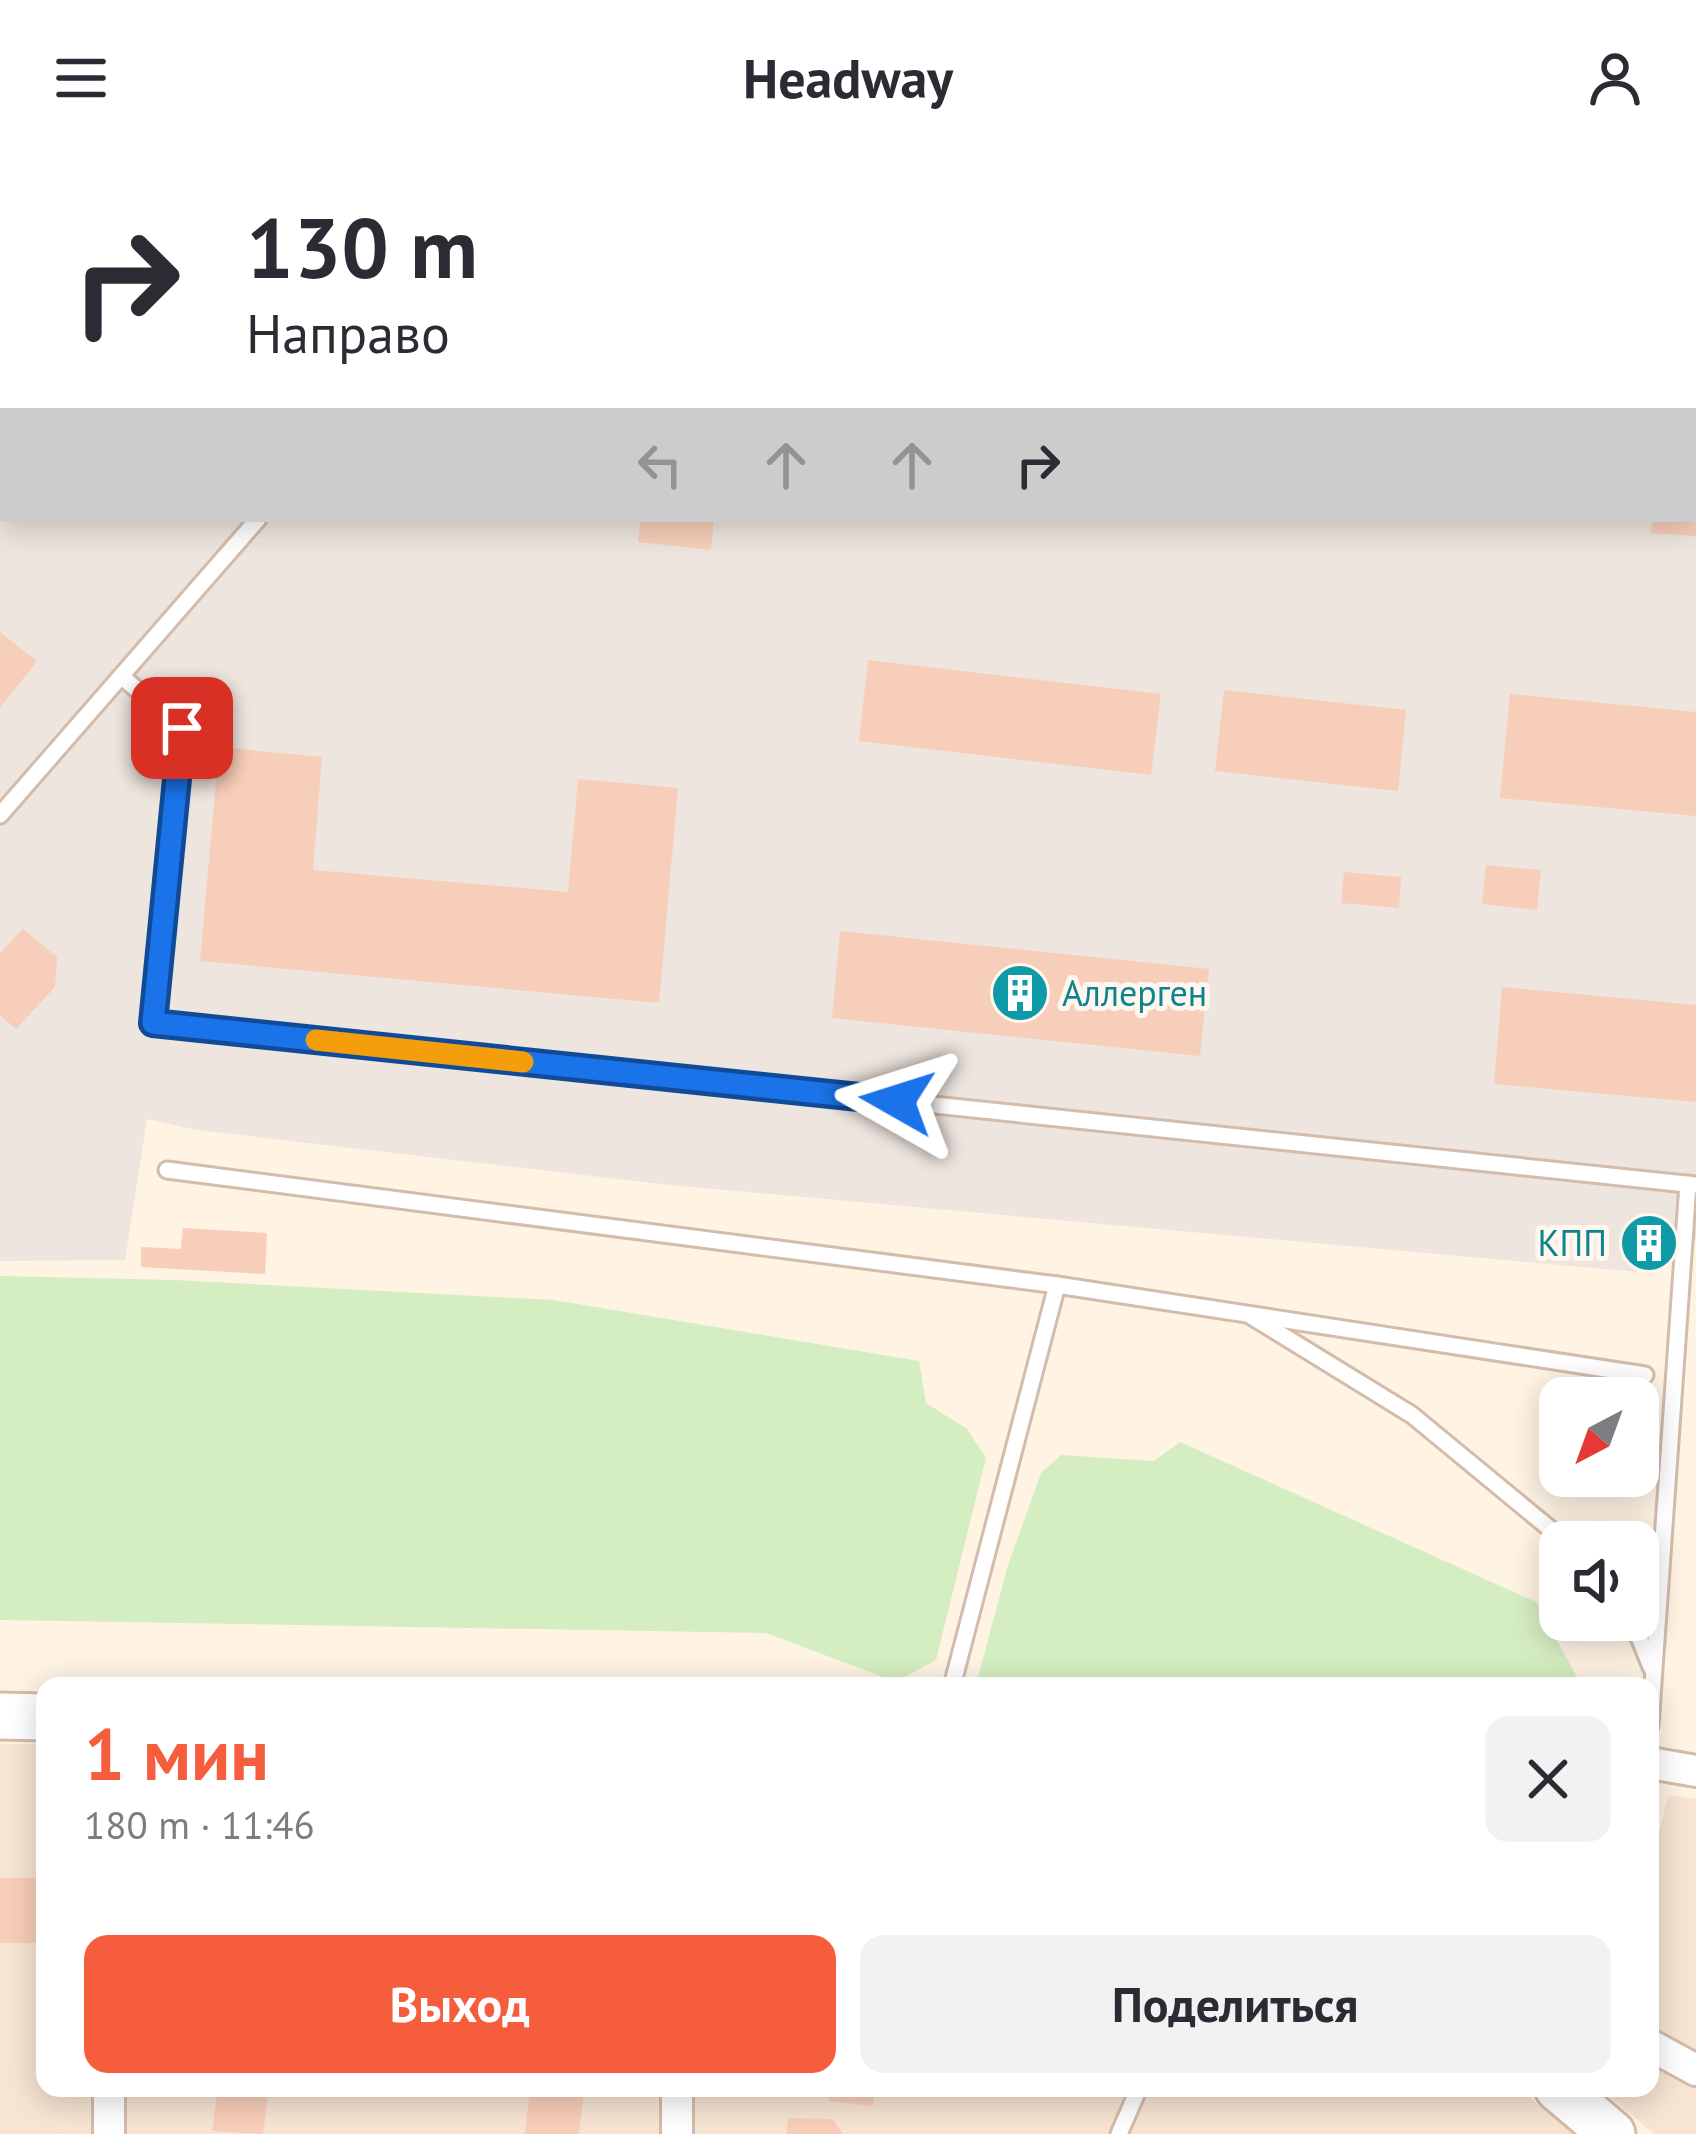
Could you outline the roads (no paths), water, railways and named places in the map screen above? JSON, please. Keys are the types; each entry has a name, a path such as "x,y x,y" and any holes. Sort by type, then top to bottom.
{"street":[{"path":"0,1716 36,1717"},
{"path":"1659,1765 1696,1771"},
{"path":"1659,2050 1696,2070"},
{"path":"108,2097 109,2134"},
{"path":"677,2097 677,2134"},
{"path":"1569,2097 1612,2134"}],"lane":[{"path":"0,815 255,522"},
{"path":"121,676 182,728 153,1023 1692,1184 1654,1677"},
{"path":"167,1170 1057,1285 1645,1375"},
{"path":"954,1677 1057,1285"},
{"path":"1243,1312 1412,1415 1541,1521"},
{"path":"1641,1641 1654,1674"},
{"path":"1119,2134 1134,2097"}],"place":[{"name":"Аллерген","path":"1020,993"},
{"name":"КПП","path":"1649,1243"}]}
